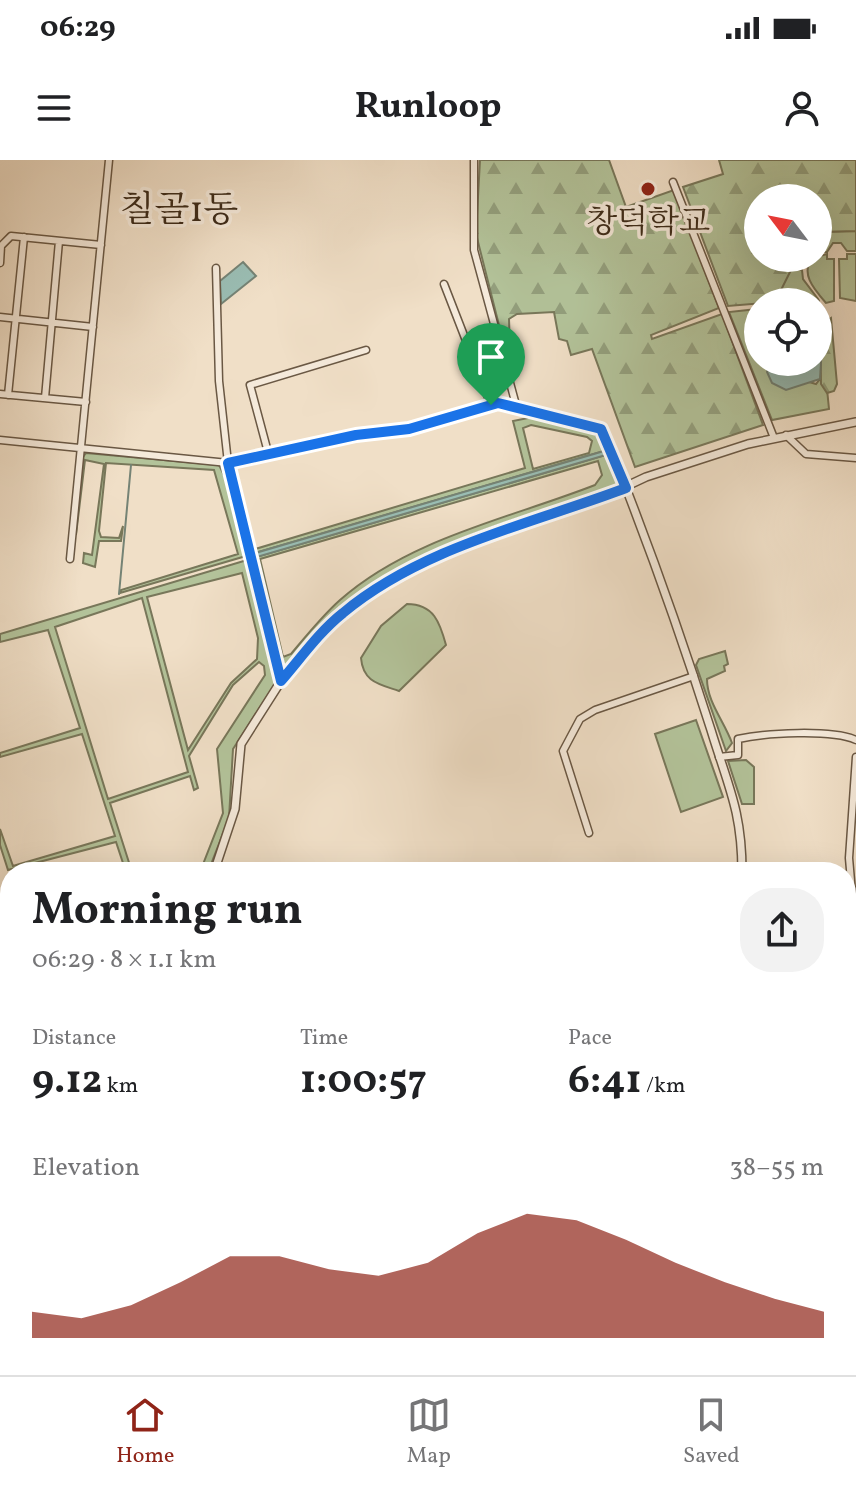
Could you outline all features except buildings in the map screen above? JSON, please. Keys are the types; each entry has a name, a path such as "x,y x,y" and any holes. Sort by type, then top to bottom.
{"street":[{"path":"70,559 109,160"},
{"path":"474,160 474,250 516,405"},
{"path":"673,182 774,438"},
{"path":"0,263 1,246 11,236 101,245"},
{"path":"8,395 24,237"},
{"path":"45,398 59,241"},
{"path":"216,268 219,381 228,463 281,681"},
{"path":"444,284 491,405"},
{"path":"0,317 93,327"},
{"path":"269,456 250,385 366,350"},
{"path":"0,394 86,402"},
{"path":"0,440 228,463 356,435 409,429 491,405 516,405 601,429 626,488 694,676 739,817 741,862"},
{"path":"217,862 235,809 241,744 281,681 342,614 394,579 467,544 683,465 786,435 856,422"},
{"path":"786,435 806,454 856,458"},
{"path":"589,833 563,751 580,719 595,710 694,676"},
{"path":"719,757 738,755 738,739 756,735 840,735 856,740"},
{"path":"849,862 856,757"}],"green space":[{"path":"480,160 609,160 626,207 674,190 719,308 651,335 652,339 722,314 763,425 635,467 592,349 571,355 567,341 559,339 554,312 517,314 509,319 510,349 505,349 476,234"},
{"path":"719,160 856,160 856,231 832,232 832,184 744,184 744,272 790,272 782,288 744,288 744,305 728,306 683,187 723,174"},
{"path":"856,231 856,251 847,251 841,243 832,244 832,232"},
{"path":"847,254 856,254 856,301 840,298 839,259 847,259"},
{"path":"834,259 834,301 832,288 815,288 808,272 832,272"},
{"path":"788,272 802,272 810,288 781,288"},
{"path":"744,310 744,350 729,312"},
{"path":"832,329 837,384 834,391 827,393 821,384 821,376 832,376"},
{"path":"754,376 790,376 816,384 820,379 827,389 829,409 772,420"},
{"path":"533,417 592,432 607,449 618,484 580,500 478,532 417,560 363,594 313,639 289,666 282,667 253,558 606,455 604,451 252,554 252,550 525,468 513,421","holes":["531,425 587,437 592,441 589,453 533,469 523,428","598,461 602,475 595,485 429,545 368,579 333,606 291,654 283,657 260,559"]},
{"path":"86,453 219,465 228,483 246,556 120,593 121,590 238,554 214,470 106,463 99,531 101,537 119,538 123,526 121,541 99,541 95,567 83,563 84,553 92,555 104,464 85,460 76,535 83,457"},
{"path":"247,560 277,681 233,749 229,818 212,862 204,862 223,813 217,749 265,675 264,666 259,662 233,685 189,756 198,788 194,790 190,776 110,803 129,862 123,862 116,842 39,862 27,862 115,836 82,734 0,757 0,753 80,728 48,630 0,642 0,634","holes":["242,573 258,638 257,659 231,683 188,750 147,597","142,598 188,772 108,799 55,627"]},
{"path":"407,604 430,611 438,622 446,645 399,691 369,677 361,658 381,626"},
{"path":"725,651 728,664 724,666 725,671 707,679 713,704 732,743 726,751 696,665 699,659"},
{"path":"696,720 723,797 681,812 655,734"},
{"path":"746,760 754,767 754,804 742,804 728,761"},
{"path":"0,829 12,862 5,862 0,845"}],"water":[{"path":"243,262 256,276 221,304 220,281"},
{"path":"769,376 820,376 820,379 786,390 772,383"},
{"path":"604,451 606,455 253,558 252,554"}],"waterway":[{"path":"119,594 131,465"}],"place":[{"name":"창덕학교","path":"648,189"}],"district":[{"name":"칠골1동","path":"179,208"}],"route":[{"path":"491,405 516,405 601,429 626,488 467,544 394,579 358,601 327,627 281,681 228,463 356,435 409,429 491,405"}]}
